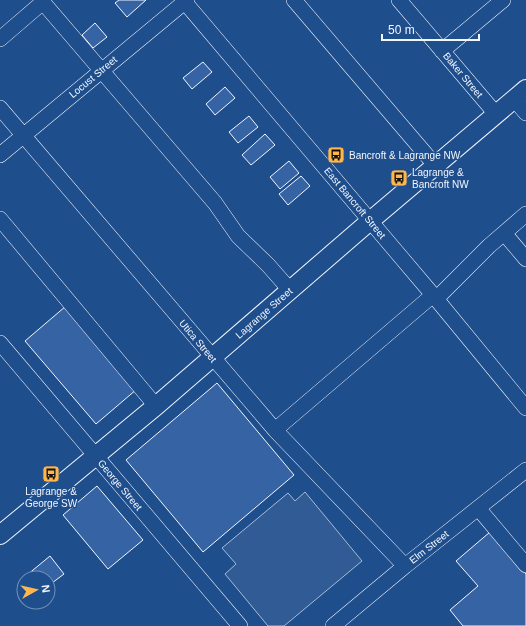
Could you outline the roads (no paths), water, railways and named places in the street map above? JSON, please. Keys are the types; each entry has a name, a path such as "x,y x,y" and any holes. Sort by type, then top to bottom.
{"main road":[{"name":"Lagrange Street","path":"0,535 156,406 435,165 520,94"}],"street":[{"path":"294,0 435,165"},
{"name":"Baker Street","path":"399,0 496,114"},
{"path":"442,51 503,0"},
{"path":"0,39 42,1 215,203 238,236 268,265 290,290"},
{"name":"Locust Street","path":"0,155 185,1"},
{"name":"East Bancroft Street","path":"185,1 526,408"},
{"path":"520,94 526,113"},
{"name":"Utica Street","path":"0,108 274,430 405,566"},
{"path":"274,430 434,297 526,214"},
{"path":"0,219 156,406"},
{"path":"504,233 526,259"},
{"name":"George Street","path":"0,343 240,626"},
{"name":"Elm Street","path":"333,626 405,566 526,470"},
{"path":"478,508 526,565"}],"place":[{"name":"Bancroft & Lagrange NW","path":"336,155"},
{"name":"Lagrange & Bancroft NW","path":"399,178"},
{"name":"Lagrange & George SW","path":"51,474"}]}
